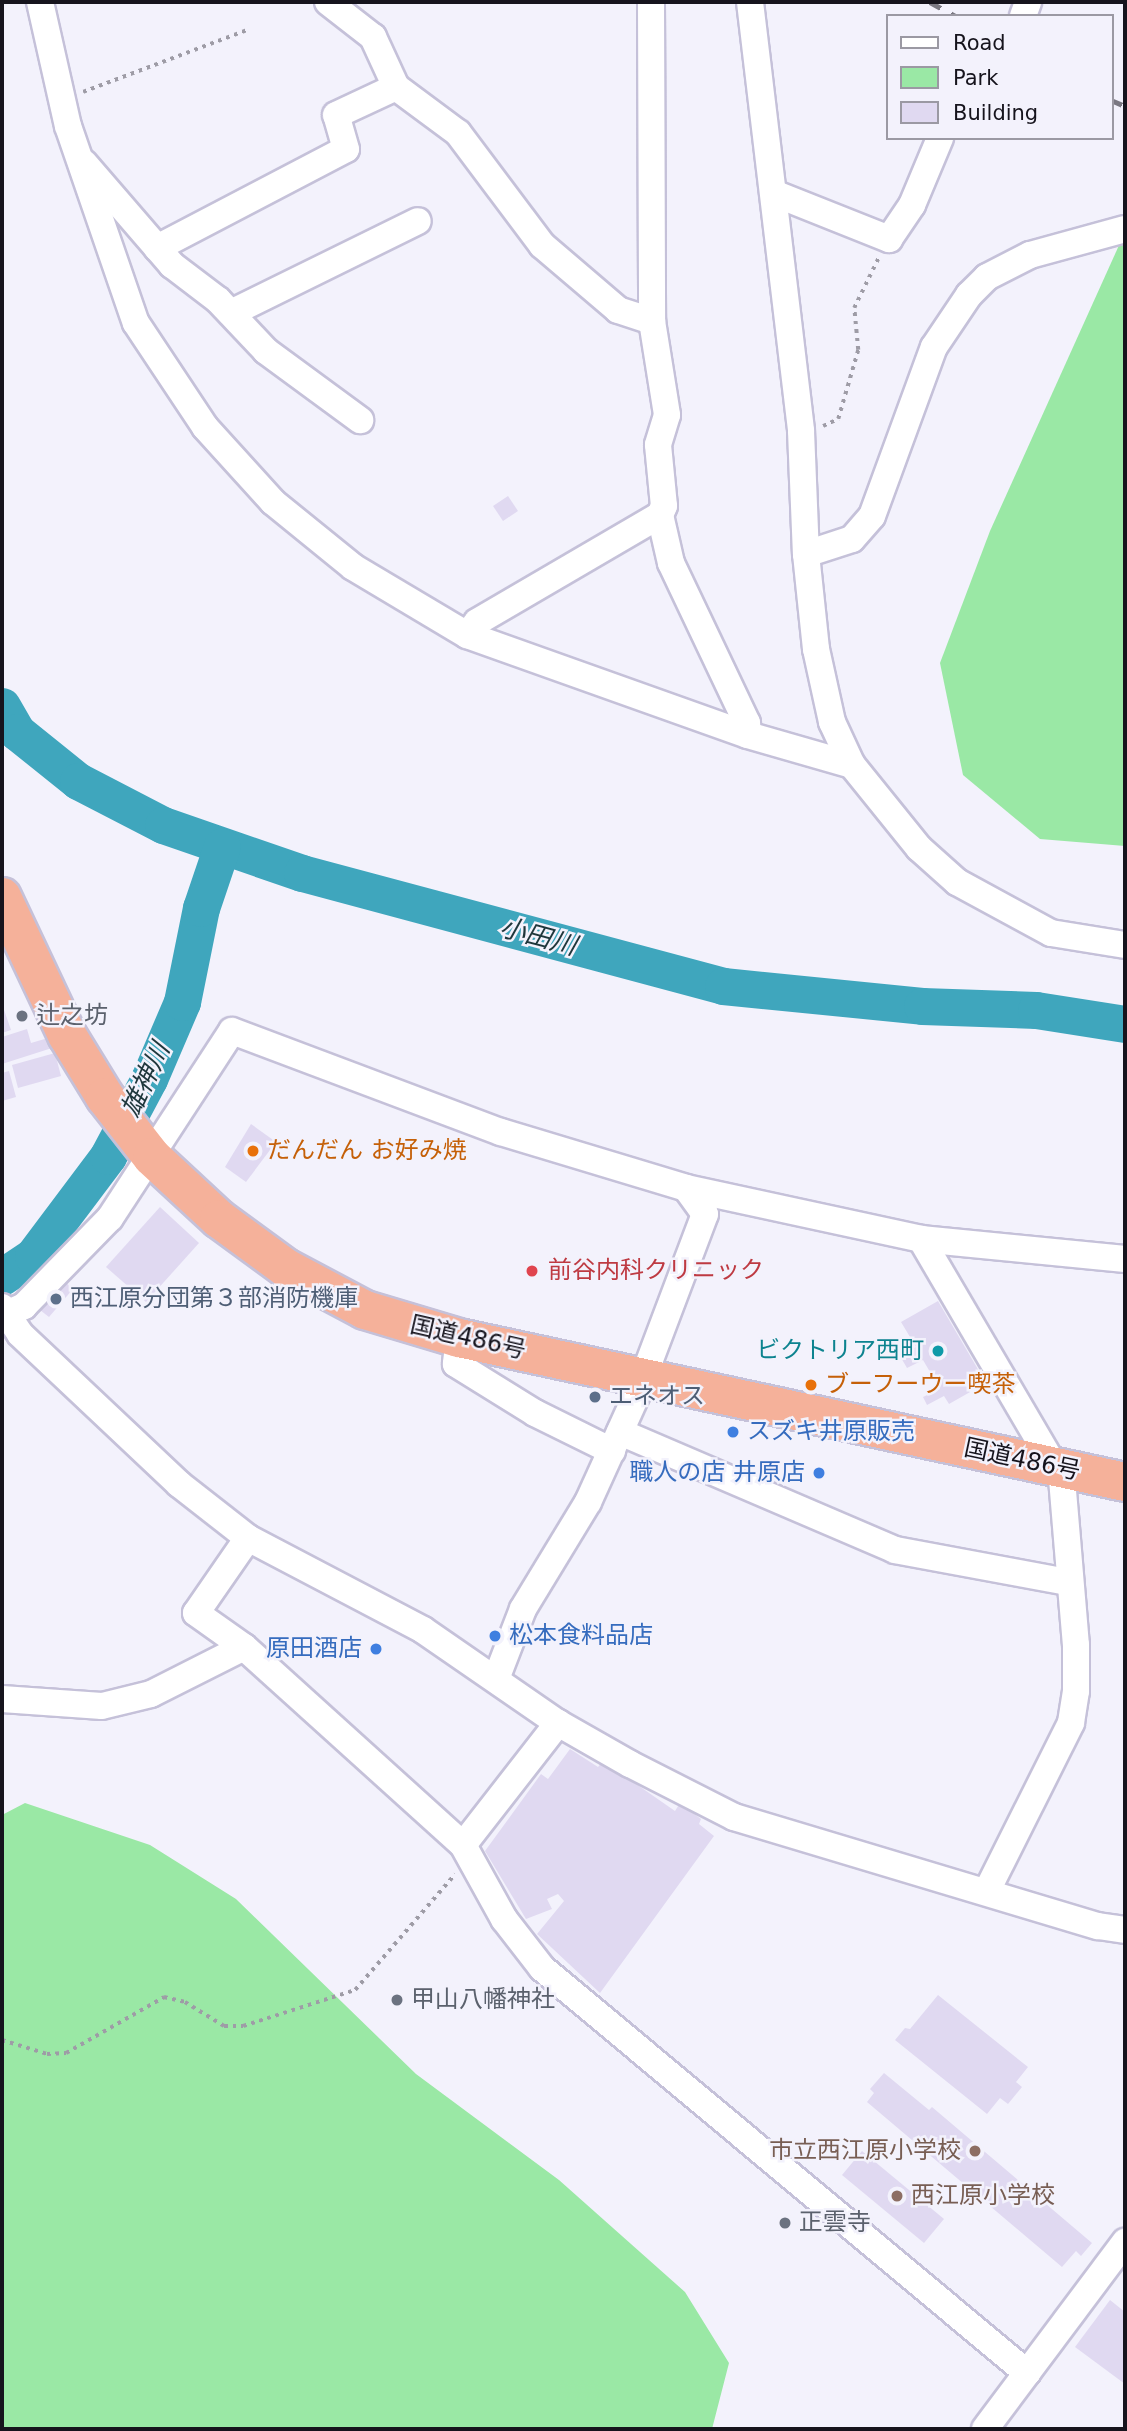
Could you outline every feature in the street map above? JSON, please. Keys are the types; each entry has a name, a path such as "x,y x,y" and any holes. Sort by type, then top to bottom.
{"highway":[{"name":"国道486号","path":"2,897 67,1035 105,1097 149,1153 219,1219 286,1268 365,1310 459,1338 1125,1482"}],"street":[{"path":"40,2 68,125 136,323 205,427 309,535 430,616 467,635 748,735 852,765"},
{"path":"328,2 373,37 396,87 458,133 542,245 575,276 618,310 652,321"},
{"path":"467,635 477,622 660,515 664,506 658,445 667,415 652,321 651,2"},
{"path":"750,2 776,194 801,431 806,554 818,662 832,722 852,765 919,848 957,882 1051,933 1125,945"},
{"path":"157,248 345,149 336,116 396,87"},
{"path":"776,194 889,239 912,205 939,140"},
{"path":"78,158 157,248 231,313 266,351 360,420"},
{"path":"231,313 418,221"},
{"path":"806,554 852,539 872,516 933,347 969,295 988,277 1030,255 1125,229"},
{"path":"660,515 671,563 747,723 748,735"},
{"path":"1125,1259 921,1239 686,1188 501,1132 232,1031 102,1227 33,1298 3,1311 20,1334 179,1484 247,1538 352,1589 496,1679 558,1723 734,1817 1098,1926 1125,1930"},
{"path":"496,1679 523,1609 588,1502 616,1441 705,1214 686,1188"},
{"path":"921,1239 1062,1479 1068,1582 1076,1646 1076,1691 1070,1723 987,1891"},
{"path":"459,1338 456,1364 535,1413 616,1441 895,1550 1068,1582"},
{"path":"247,1538 196,1613 244,1647 465,1852 542,1968 1027,2373"},
{"path":"2,1699 102,1706 151,1694 244,1647"},
{"path":"465,1852 558,1723"},
{"path":"985,2429 1125,2242"}],"path":[{"path":"68,125 85,88 247,30"},
{"path":"801,431 838,419 858,350 853,308 889,239"},
{"path":"2,2040 47,2054 66,2053 164,1997 185,2002 224,2026 243,2026 355,1990 465,1852"}],"green space":[{"path":"1125,232 1125,846 1040,839 963,775 940,663 990,531"},
{"path":"25,1803 150,1845 236,1899 416,2074 559,2180 685,2292 729,2363 712,2429 2,2429 2,1815"}],"building":[{"path":"508,496 518,511 503,521 493,506"},
{"path":"2,1004 11,1030 2,1033"},
{"path":"27,1029 31,1043 48,1038 52,1048 2,1064 2,1037"},
{"path":"55,1053 61,1076 18,1088 12,1065"},
{"path":"9,1071 16,1097 2,1101 2,1073"},
{"path":"251,1124 276,1142 246,1182 225,1167"},
{"path":"160,1207 199,1243 146,1302 106,1267"},
{"name":"西江原分団第３部消防機庫","path":"64,1281 73,1289 49,1317 40,1310"},
{"name":"ビクトリア西町","path":"938,1301 986,1383 949,1404 944,1396 927,1405 923,1397 940,1389 923,1360 907,1368 900,1356 916,1347 901,1322"},
{"path":"570,1749 598,1767 603,1761 675,1811 680,1803 701,1819 699,1824 714,1836 600,1993 537,1934 564,1901 558,1894 547,1899 552,1909 526,1919 485,1851 541,1774 548,1779"},
{"path":"938,1995 1028,2067 1016,2082 1022,2087 1008,2104 1000,2098 987,2114 895,2040 905,2028 910,2029"},
{"path":"884,2073 929,2110 932,2107 1092,2243 1081,2256 1076,2251 1062,2267 867,2102 874,2093 870,2089"},
{"path":"862,2151 944,2219 924,2243 842,2175"},
{"path":"1110,2300 1125,2312 1125,2384 1075,2347"}],"waterway":[{"name":"小田川","path":"2,706 17,732 78,781 163,825 302,873 723,986 922,1006 1036,1010 1125,1024"},
{"name":"雄神川","path":"2,1277 33,1256 108,1156 149,1079 182,1002 201,908 222,846"}],"railway":[{"path":"930,2 951,14"},
{"path":"1113,101 1125,106"}],"place":[{"name":"辻之坊","path":"22,1016"},
{"name":"だんだん お好み焼","path":"253,1151"},
{"name":"前谷内科クリニック","path":"532,1271"},
{"name":"西江原分団第３部消防機庫","path":"56,1299"},
{"name":"ビクトリア西町","path":"938,1351"},
{"name":"ブーフーウー喫茶","path":"811,1385"},
{"name":"エネオス","path":"595,1397"},
{"name":"スズキ井原販売","path":"733,1432"},
{"name":"職人の店 井原店","path":"819,1473"},
{"name":"松本食料品店","path":"495,1636"},
{"name":"原田酒店","path":"376,1649"},
{"name":"甲山八幡神社","path":"397,2000"},
{"name":"市立西江原小学校","path":"975,2151"},
{"name":"西江原小学校","path":"897,2196"},
{"name":"正雲寺","path":"785,2223"}]}
